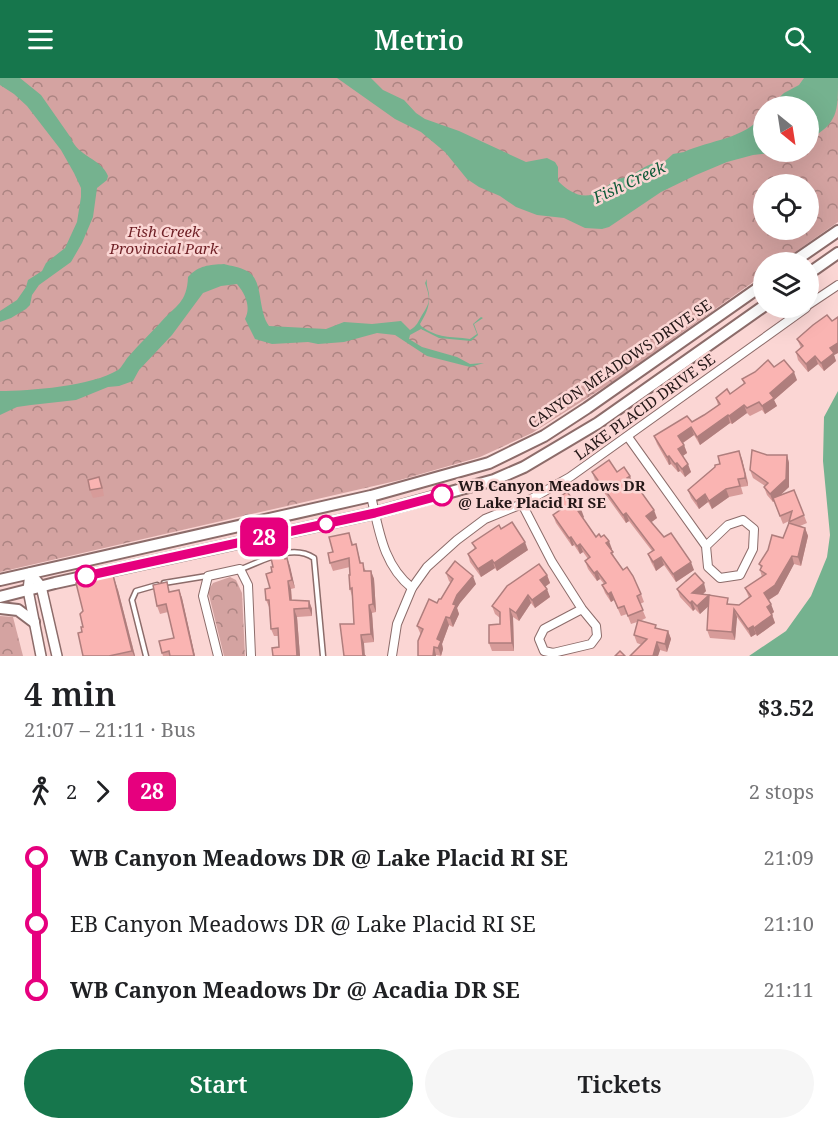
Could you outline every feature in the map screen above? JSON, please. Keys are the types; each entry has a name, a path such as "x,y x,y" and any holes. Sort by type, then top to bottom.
{"main road":[{"path":"808,252 838,231"},
{"path":"819,266 838,253"},
{"name":"CANYON MEADOWS DRIVE SE","path":"0,580 371,496 489,463 544,436 753,292"},
{"path":"0,597 375,513 494,480 524,467 598,423 753,314"},
{"path":"0,608 18,610 34,622"}],"street":[{"name":"LAKE PLACID DRIVE SE","path":"819,298 838,285"},
{"name":"LAKE PLACID DRIVE SE","path":"392,656 397,624 412,588 427,567 457,540 485,519 522,504 570,477 791,318"},
{"path":"628,437 706,546 708,567 720,578 740,575 753,549 754,529 743,519 728,525 706,546"},
{"path":"371,496 378,529 391,565 401,579 412,588"},
{"path":"522,504 552,562 582,609 596,626 597,636 591,644 553,653 544,651 539,639 544,629 582,609"},
{"path":"218,656 203,596 208,576 240,569 248,585 251,656"},
{"path":"30,573 41,586 57,656"},
{"path":"30,573 28,590 41,656"}],"lane":[{"path":"240,569 293,551 307,553 314,558 323,656"},
{"path":"146,656 132,600 136,591 172,580 208,576"}],"green space":[{"name":"Fish Creek Provincial Park","path":"0,78 838,78 838,222 819,235 819,174 753,174 753,240 812,240 795,252 753,252 753,282 614,381 532,433 480,457 400,480 0,572"},
{"path":"230,577 236,580 242,593 245,656 224,656 208,591 213,583"},
{"path":"0,616 13,617 23,656 0,656"}],"water":[{"path":"0,78 20,78 41,95 78,149 101,165 108,176 107,180 97,188 93,217 71,262 39,285 26,309 0,322 0,311 17,300 28,280 42,271 46,263 65,248 77,222 81,188 61,150 27,106 0,85"},
{"name":"Fish Creek","path":"337,78 371,78 383,90 404,100 425,119 459,131 526,162 547,158 555,162 558,167 558,181 572,192 583,195 594,194 616,180 632,175 648,165 664,162 673,154 726,138 753,125 753,155 727,162 661,192 609,227 585,228 564,218 537,215 516,207 500,196 479,187 467,179 445,152 421,132 395,119"},
{"path":"804,78 838,78 838,100 834,115 831,122 819,134 819,96 781,96 799,85"},
{"path":"224,264 241,268 252,275 256,281 265,319 269,326 326,329 344,322 372,324 401,321 410,330 417,324 428,304 429,297 429,303 426,314 421,326 439,335 470,339 477,334 473,324 481,317 483,318 474,324 478,335 471,341 439,338 421,329 410,335 409,339 422,347 457,357 470,364 484,363 470,367 427,356 395,335 377,333 344,342 318,344 308,342 272,344 255,339 245,319 248,310 247,301 237,284 221,286 203,293 172,335 139,370 133,381 108,387 76,400 17,407 0,415 0,391 44,389 77,384 118,370 180,303 185,293 188,277 200,268"},
{"path":"838,391 838,656 749,656 786,631 811,596 827,557 830,535 823,461 824,417"}],"building":[{"path":"827,315 832,321 838,317 838,343 830,348 834,353 821,363 815,356 806,364 796,352 803,346 797,339"},
{"path":"768,360 774,367 784,360 794,372 770,393 774,398 762,406 759,402 747,408 744,405 697,437 691,427 678,436 684,445 678,449 688,464 682,469 669,456 667,457 654,436 687,416 692,422 704,415 720,404 716,398 727,389 730,394 745,383 742,379 755,372"},
{"path":"752,450 767,455 787,455 786,479 770,494 764,487 768,483 750,470"},
{"path":"739,451 745,474 745,478 738,479 740,486 726,489 709,501 705,494 696,501 688,490 715,465 720,464 718,456"},
{"path":"609,460 617,472 624,467 630,476 627,478 636,491 639,489 654,510 646,516 664,537 671,533 691,562 673,574 661,557 653,562 648,554 654,550 626,513 623,515 592,472"},
{"path":"99,477 102,488 90,490 88,480"},
{"path":"794,490 804,515 789,522 792,511 780,516 773,498"},
{"path":"567,492 581,509 578,511 596,537 599,534 601,537 604,535 609,541 606,543 613,552 611,553 623,570 627,567 633,576 641,594 637,596 643,610 628,616 624,606 618,608 611,592 608,594 602,585 606,583 585,561 590,557 580,544 577,546 571,537 569,538 553,515 560,510 555,500"},
{"path":"512,522 525,542 494,563 492,560 478,569 468,554 476,548 472,543 499,525 501,529"},
{"path":"789,523 805,528 798,557 792,556 775,585 764,593 771,604 767,607 772,615 754,628 753,626 748,629 734,609 732,632 707,630 709,595 728,598 727,604 739,605 751,596 745,588 766,574 760,570 762,566 759,564 768,550 772,535 783,538"},
{"path":"349,533 352,545 356,544 364,571 371,571 373,604 369,605 371,634 361,635 363,656 344,656 340,624 354,624 349,558 330,563 328,553 333,552 329,537"},
{"path":"284,555 285,559 287,558 292,580 288,581 290,600 309,601 309,608 294,609 297,656 273,656 272,648 279,647 278,628 271,629 269,600 266,600 265,589 270,588 266,574 272,572 271,558"},
{"path":"455,561 473,576 457,595 453,604 456,605 450,618 446,617 437,639 441,641 438,648 434,647 433,656 418,656 418,641 423,629 417,626 429,599 437,603 453,579 446,573"},
{"path":"539,564 547,575 540,580 547,589 532,600 528,595 516,613 510,609 512,643 489,643 489,625 500,624 500,612 492,606 507,586"},
{"path":"695,573 704,583 692,593 709,595 697,606 692,601 690,603 677,589"},
{"path":"113,575 132,651 109,656 83,656 78,633 82,632 80,614 83,611 76,583"},
{"path":"167,582 169,592 179,590 194,656 170,656 169,651 162,653 159,641 174,638 166,604 157,606 153,585"},
{"path":"638,620 668,631 665,644 657,642 653,656 630,656 647,639 634,635"},
{"path":"620,651 625,656 615,656"}],"bus line":[{"name":"28","path":"86,576 375,513 442,495"}],"place":[{"name":"WB Canyon Meadows DR @ Lake Placid RI SE","path":"442,495"}]}
